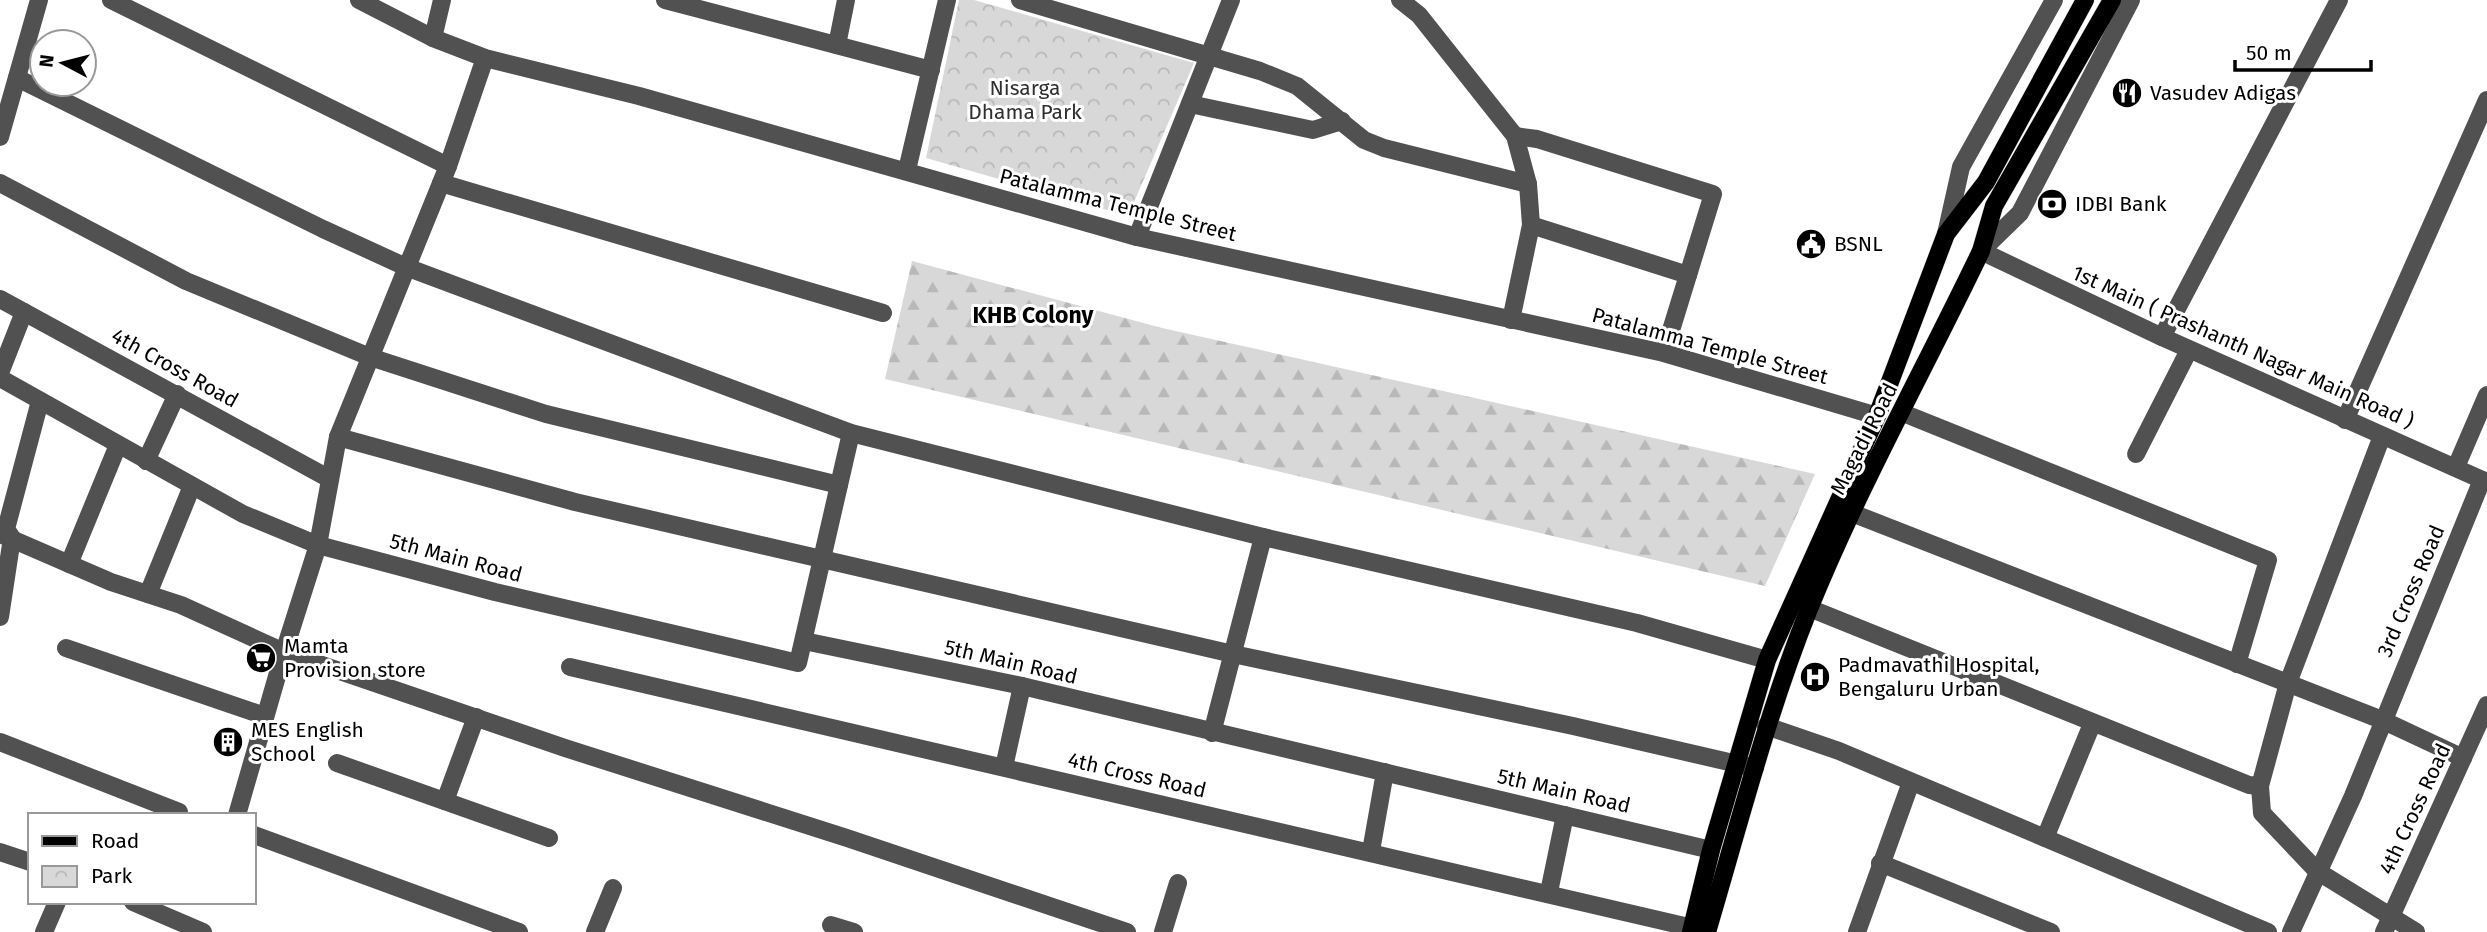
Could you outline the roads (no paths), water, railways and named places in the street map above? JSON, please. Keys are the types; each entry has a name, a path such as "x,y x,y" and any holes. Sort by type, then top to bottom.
{"main road":[{"path":"1946,234 1986,182 2085,0"},
{"path":"1981,251 1994,206 2112,0"},
{"name":"Magadi Road","path":"1697,931 1712,850 1767,660 1877,415 1946,234"},
{"name":"Magadi Road","path":"1697,931 1755,768 1766,726 1810,608 1852,513 1981,251"}],"street":[{"path":"0,137 39,0"},
{"path":"111,0 445,175 883,313"},
{"name":"Patalamma Temple Street","path":"359,0 433,38 485,58 639,96 1137,237 1664,353 1877,415"},
{"path":"433,38 443,0"},
{"path":"666,0 931,70"},
{"path":"837,45 846,0"},
{"path":"907,170 947,0"},
{"path":"1020,0 1260,71 1297,86 1364,140 1384,148 1528,184"},
{"path":"1137,237 1231,0"},
{"path":"1400,0 1419,15 1515,136 1528,184 1531,225 1511,320"},
{"name":"Magadi Road","path":"1946,234 1961,167 2054,0"},
{"name":"Magadi Road","path":"1981,251 2020,213 2131,0"},
{"path":"2162,337 2339,0"},
{"path":"238,813 318,545 328,478 338,437 445,175 485,58"},
{"path":"17,78 406,267 851,433 1263,537 1637,623 1767,660"},
{"path":"2345,420 2487,100"},
{"path":"1190,104 1313,130 1342,121"},
{"path":"1515,136 1537,139 1713,194 1664,353"},
{"path":"0,183 186,281 370,357 546,414 839,485"},
{"path":"1531,225 1688,275"},
{"name":"1st Main ( Prashanth Nagar Main Road )","path":"1981,251 2162,337 2485,481"},
{"name":"4th Cross Road","path":"0,299 328,478"},
{"path":"24,312 0,375 40,401 243,514 318,545"},
{"path":"2136,454 2189,349"},
{"path":"146,461 177,394"},
{"path":"2456,467 2487,395"},
{"path":"0,617 6,529 40,401"},
{"path":"1903,413 2268,560 2237,664"},
{"path":"804,640 851,433"},
{"path":"2382,436 2288,683 2260,786 2262,813 2317,871 2387,924 2416,932"},
{"path":"338,437 575,502 1233,654 1573,726 1755,768"},
{"path":"69,564 117,445"},
{"name":"3rd Cross Road","path":"2291,932 2353,796 2382,720 2485,481"},
{"path":"148,594 192,486"},
{"path":"1852,513 2382,720 2463,758"},
{"path":"6,536 69,564 181,605 284,652 475,718 1127,932"},
{"path":"1212,733 1263,537"},
{"name":"5th Main Road","path":"318,545 495,592 798,663 804,640 1022,686 1712,850"},
{"path":"1810,608 2092,724 2249,785 2260,786"},
{"path":"66,648 265,716"},
{"name":"4th Cross Road","path":"570,667 1549,892 1697,931"},
{"path":"1004,766 1022,686"},
{"name":"4th Cross Road","path":"2387,924 2487,705"},
{"path":"445,801 475,718"},
{"path":"2045,838 2092,724"},
{"path":"1766,726 1839,751 2269,932"},
{"path":"0,742 120,787 179,813"},
{"path":"337,763 549,838"},
{"path":"1371,851 1385,772"},
{"path":"1857,932 1911,782"},
{"path":"1549,892 1566,815"},
{"path":"256,836 519,932"},
{"path":"0,852 28,861"},
{"path":"1880,863 2052,932"},
{"path":"1163,932 1178,883"},
{"path":"595,932 613,888"},
{"path":"44,932 56,904"},
{"path":"141,904 202,932"},
{"path":"831,925 854,932"}],"place":[{"name":"Vasudev Adigas","path":"2127,93"},
{"name":"IDBI Bank","path":"2052,204"},
{"name":"BSNL","path":"1811,244"},
{"name":"Mamta Provision store","path":"261,658"},
{"name":"Padmavathi Hospital, Bengaluru Urban","path":"1815,677"},
{"name":"MES English School","path":"228,742"}],"district":[{"name":"KHB Colony","path":"1033,315"}],"park label":[{"name":"Nisarga Dhama Park","path":"1025,100"}]}
